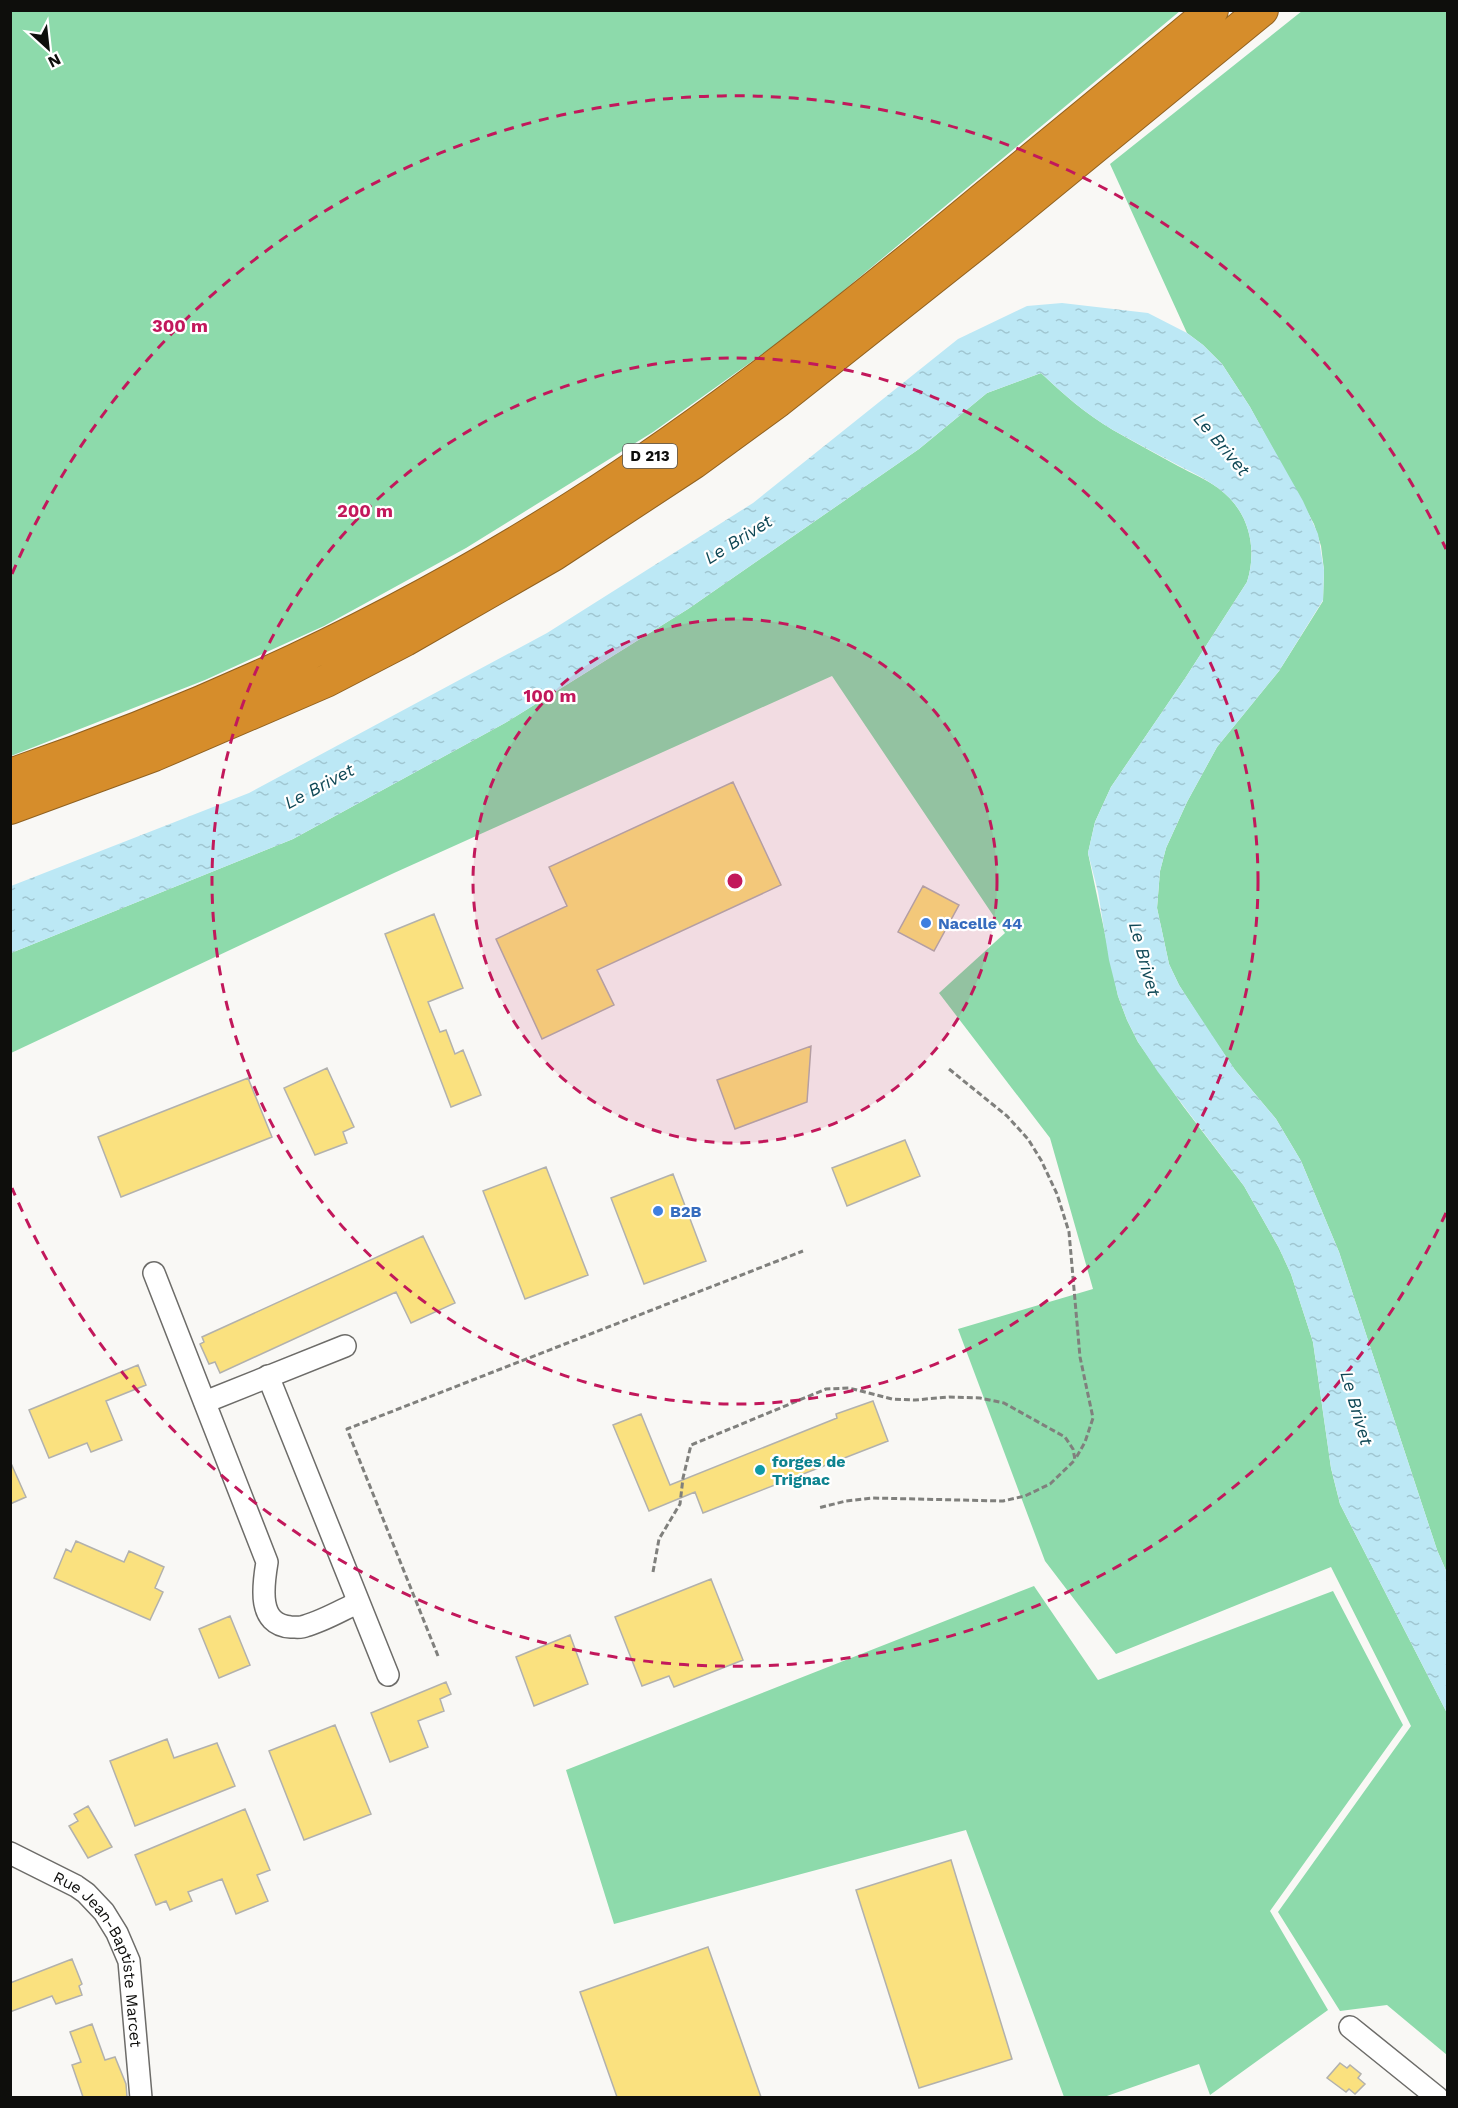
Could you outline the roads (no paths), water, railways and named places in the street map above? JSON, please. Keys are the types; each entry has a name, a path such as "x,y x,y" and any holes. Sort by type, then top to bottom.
{"highway":[{"name":"D 213","path":"10,775 152,723 233,690 311,654 463,574 578,504 688,430 844,313 1212,10"},
{"name":"D 213","path":"10,808 154,755 326,681 415,635 553,555 693,463 787,394 982,240 1262,10"}],"street":[{"path":"154,1273 267,1562 263,1582 264,1600 270,1618 282,1626 303,1627 357,1603"},
{"path":"205,1402 345,1346"},
{"path":"268,1377 357,1603 388,1675"},
{"name":"Rue Jean-Baptiste Marcet","path":"10,1852 86,1893 104,1912 117,1933 129,1961 141,2097"},
{"path":"1350,2027 1438,2097"}],"water":[{"name":"Le Brivet","path":"1062,303 1148,313 1187,333 1203,345 1222,364 1250,407 1303,501 1318,534 1324,570 1323,600 1279,671 1217,747 1187,802 1166,848 1160,871 1157,908 1169,964 1179,985 1235,1070 1276,1119 1301,1161 1339,1252 1437,1550 1447,1573 1447,1713 1340,1504 1331,1468 1313,1342 1291,1274 1279,1248 1244,1186 1158,1072 1138,1042 1127,1020 1109,960 1098,892 1088,853 1095,822 1111,787 1247,582 1251,556 1248,530 1237,507 1218,488 1103,424 1041,373 987,393 919,449 688,609 505,723 293,839 11,953 11,886 249,793 547,633 753,503 958,339 1027,306"}],"place":[{"name":"Nacelle 44","path":"926,923"},
{"name":"B2B","path":"658,1211"},
{"name":"forges de Trignac","path":"760,1470"}]}
